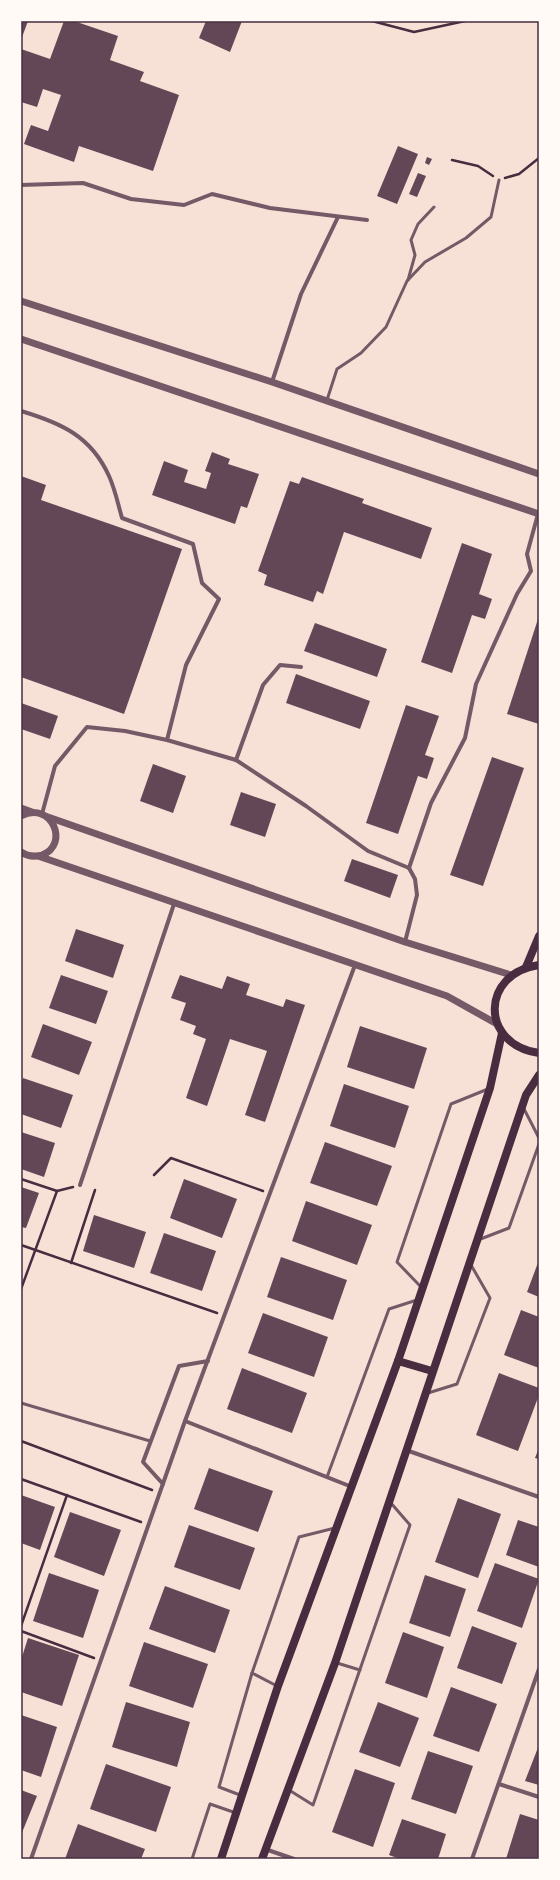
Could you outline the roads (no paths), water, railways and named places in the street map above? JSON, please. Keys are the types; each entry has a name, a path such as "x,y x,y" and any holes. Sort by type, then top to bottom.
{"main road":[{"path":"526,967 539,936"},
{"path":"539,965 526,967 511,975 500,989 495,1006 497,1024 502,1033 513,1044 526,1051 539,1052"},
{"path":"221,1859 278,1686 352,1487 419,1300 490,1088 502,1033"},
{"path":"262,1859 289,1790 335,1663 522,1106 526,1095 539,1075"},
{"path":"398,1361 432,1372"}],"street":[{"path":"21,186 84,183 131,199 184,205 212,194 270,208 367,220"},
{"path":"272,382 301,294 338,217"},
{"path":"21,301 326,400 539,474"},
{"path":"21,339 539,514 527,554 531,571 517,594 476,684 464,738 431,803 409,868"},
{"path":"21,411 68,428 93,449 110,477 122,518 193,544 202,583 219,599 186,665 167,740"},
{"path":"236,760 263,686 280,665 300,667"},
{"path":"41,814 56,766 87,727 125,731 167,740 236,760 306,806 368,851 409,868 415,880 418,895 405,942"},
{"path":"21,808 405,942 511,975"},
{"path":"21,816 41,814"},
{"path":"38,856 44,854 54,844 56,829 41,814"},
{"path":"22,855 38,856 174,904 447,996 497,1024"},
{"path":"80,1185 174,904"},
{"path":"31,1859 185,1421 271,1194 355,965"},
{"path":"163,1484 143,1462 150,1442 179,1366 208,1361"},
{"path":"185,1421 352,1487"},
{"path":"406,1450 539,1497"},
{"path":"472,1859 539,1669"},
{"path":"499,1784 539,1797"},
{"path":"265,1849 294,1859"}],"lane":[{"path":"407,281 424,262 466,238 491,217 499,180"},
{"path":"326,400 337,369 361,353 386,327 407,281 415,256 411,240 418,224 434,207"},
{"path":"422,1288 397,1262 451,1104 490,1088"},
{"path":"522,1106 539,1138"},
{"path":"477,1240 509,1228 539,1144"},
{"path":"425,1394 457,1384 490,1298 469,1262"},
{"path":"327,1477 389,1309 419,1300"},
{"path":"21,1403 150,1442"},
{"path":"289,1790 313,1805 410,1526 389,1501"},
{"path":"243,1796 219,1787 252,1673 299,1537 337,1528"},
{"path":"335,1663 360,1670"},
{"path":"252,1673 278,1686"},
{"path":"192,1859 210,1804 237,1814"}]}
